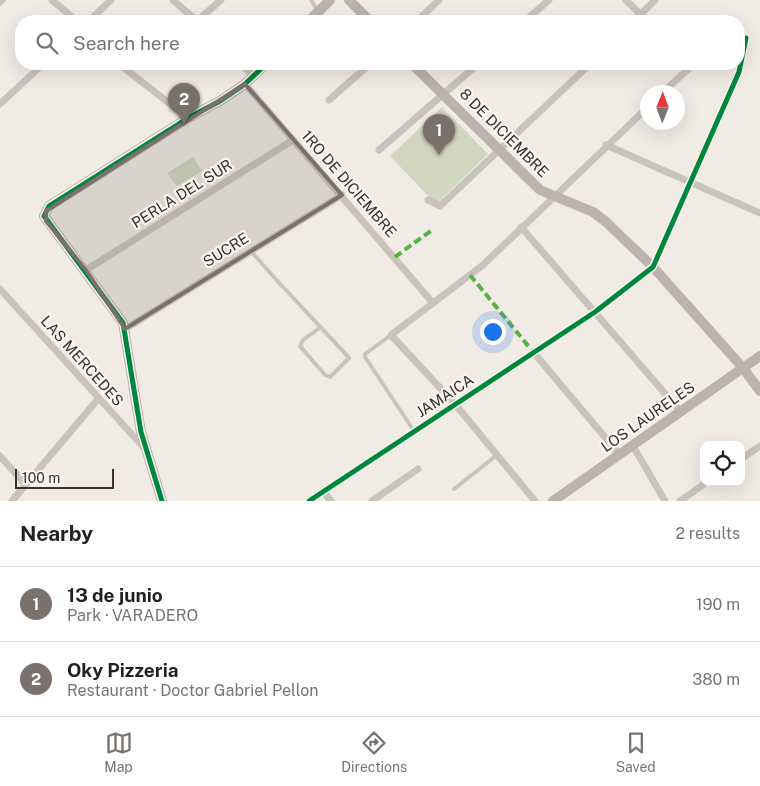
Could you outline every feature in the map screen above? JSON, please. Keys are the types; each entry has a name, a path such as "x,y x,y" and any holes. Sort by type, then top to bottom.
{"street":[{"path":"52,0 70,15"},
{"path":"95,15 111,0"},
{"path":"173,0 190,15"},
{"path":"204,15 221,0"},
{"path":"316,15 330,0"},
{"path":"349,0 364,15"},
{"path":"422,15 438,0"},
{"path":"532,15 549,0"},
{"path":"626,0 641,15 654,0"},
{"path":"745,43 746,38"},
{"path":"0,104 37,70"},
{"path":"127,70 188,118"},
{"path":"247,70 253,76"},
{"path":"162,501 146,450 123,322 44,216 49,206 245,84 260,70"},
{"path":"329,100 363,70"},
{"name":"8 DE DICIEMBRE","path":"418,70 540,190 554,198 593,212 652,267 743,368 760,391"},
{"path":"379,150 471,70"},
{"path":"428,200 440,206 584,70"},
{"path":"670,85 686,70"},
{"path":"652,267 739,70"},
{"name":"1RO DE DICIEMBRE","path":"245,84 432,302"},
{"path":"534,501 454,404 391,335 483,265 640,113"},
{"name":"PERLA DEL SUR","path":"86,270 293,140"},
{"path":"606,145 760,213"},
{"name":"SUCRE","path":"125,329 342,195"},
{"path":"521,227 681,412"},
{"name":"JAMAICA","path":"309,501 595,312 652,267"},
{"name":"LAS MERCEDES","path":"0,289 146,450"},
{"path":"534,353 620,455"},
{"name":"LOS LAURELES","path":"553,501 760,356"},
{"path":"12,501 98,399"},
{"path":"633,446 665,501"},
{"path":"745,456 760,446"},
{"path":"0,456 25,484"},
{"path":"372,501 418,469"},
{"path":"680,501 701,486"},
{"path":"323,491 331,501"}],"lane":[{"path":"311,0 315,15"},
{"path":"251,251 321,327 349,358 330,377 325,376 300,346 303,340 321,327"},
{"path":"391,335 365,354 365,357 414,431"},
{"path":"454,489 497,455"}],"highlighted area":[{"path":"245,84 342,195 125,329 86,270 46,221 46,211"}],"green space":[{"path":"442,107 488,154 436,204 390,156"},
{"path":"193,157 202,171 177,186 167,173"}],"marked path":[{"path":"395,257 432,230"},
{"path":"470,275 534,353"}],"cycle path":[{"path":"745,43 746,38"},
{"path":"162,501 141,432 123,323 44,216 49,206 188,118 220,101 245,84 260,70"},
{"path":"309,501 595,312 653,267 739,70"}],"place":[{"name":"Oky Pizzeria","path":"184,124"},
{"name":"13 de junio","path":"439,155"}]}
